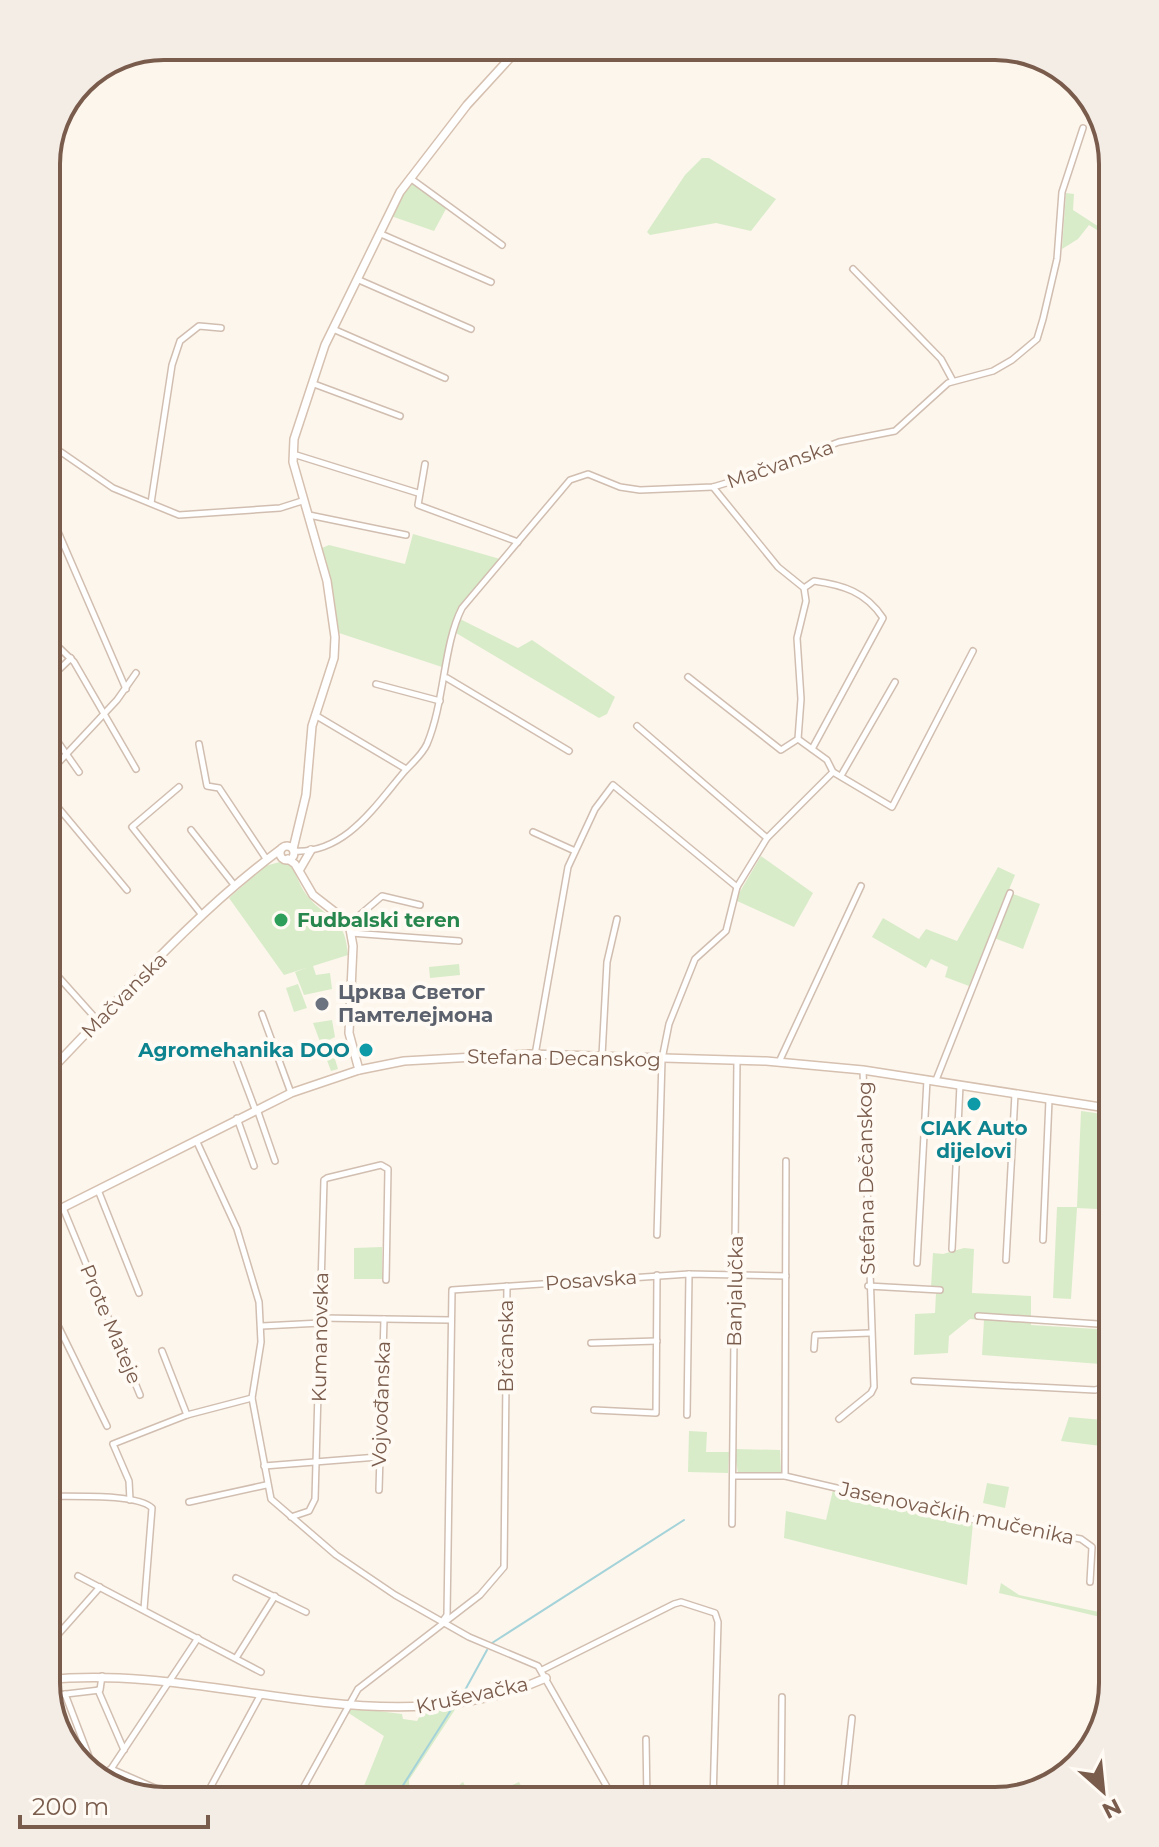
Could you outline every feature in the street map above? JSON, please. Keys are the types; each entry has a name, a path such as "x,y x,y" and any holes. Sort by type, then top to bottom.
{"street":[{"path":"459,941 350,929 313,895 289,853 306,795 315,715 334,658 335,637 327,581 302,501 293,454 294,439 333,329 409,177 508,60"},
{"name":"Mačvanska","path":"311,850 356,828 426,745 446,677 453,632 462,608 560,490 582,474 627,489 713,487 757,474 796,456 839,442 895,431 953,381 993,371 1037,339 1057,259 1062,192 1083,128"},
{"path":"409,177 502,245"},
{"path":"381,234 491,282"},
{"path":"853,269 941,359 953,381"},
{"path":"359,280 471,329"},
{"path":"151,503 178,345 199,326 221,328"},
{"path":"333,329 445,378"},
{"path":"314,384 400,416"},
{"path":"60,452 103,482 173,513 190,515 280,508 302,501"},
{"path":"293,454 418,493"},
{"path":"425,464 418,493 421,507 518,542"},
{"path":"713,487 778,567 804,588 806,601 797,638 801,699 798,739"},
{"path":"306,515 406,535"},
{"path":"60,536 126,689"},
{"path":"804,588 814,581 854,590 866,596 883,618 812,749"},
{"path":"60,648 71,658 105,712 136,769"},
{"path":"833,772 842,774 892,807 973,651"},
{"path":"60,669 71,658"},
{"path":"60,761 126,689 136,673"},
{"path":"446,677 569,751"},
{"path":"688,677 781,750 798,739"},
{"path":"842,774 895,682"},
{"path":"376,684 440,701"},
{"path":"315,715 406,769"},
{"path":"637,726 767,838"},
{"path":"798,739 827,760 833,772"},
{"path":"199,744 207,786 219,788 264,862 289,853 311,850"},
{"path":"60,745 79,772"},
{"path":"657,1235 662,1059 669,1024 695,959 726,931 737,887 767,838 833,772"},
{"path":"535,1055 568,867 595,809 615,784 737,887"},
{"path":"179,787 132,827 203,916"},
{"path":"60,810 127,890"},
{"path":"191,830 235,886"},
{"path":"533,832 575,851"},
{"path":"301,872 311,850"},
{"name":"Mačvanska","path":"60,1060 203,916 264,862"},
{"path":"779,1062 861,886"},
{"path":"936,1080 1010,893"},
{"path":"359,1070 349,1033 350,929 382,896 420,905"},
{"path":"602,1056 607,962 617,919"},
{"path":"60,979 98,1021"},
{"path":"262,1014 291,1093"},
{"path":"232,1048 275,1161"},
{"name":"Stefana Decanskog","path":"60,1209 291,1093 359,1070 443,1057 535,1055 779,1062 936,1080 1099,1107"},
{"name":"Banjalučka","path":"732,1524 738,1059"},
{"name":"Stefana Dečanskog","path":"839,1419 871,1393 874,1387 868,1286 863,1070"},
{"path":"917,1263 927,1079"},
{"path":"952,1249 960,1084"},
{"path":"1006,1260 1015,1094"},
{"path":"1043,1240 1049,1100"},
{"path":"237,1118 254,1166"},
{"path":"196,1139 237,1229 259,1302 262,1326 252,1398 271,1499 348,1564 442,1622 544,1674 607,1787"},
{"path":"785,1476 786,1161"},
{"name":"Kumanovska","path":"291,1517 313,1508 324,1180 381,1165 388,1169 386,1280"},
{"path":"98,1190 139,1293"},
{"name":"Prote Mateje","path":"63,1208 140,1395"},
{"path":"687,1415 689,1274"},
{"path":"657,1275 786,1276"},
{"name":"Posavska","path":"507,1286 657,1275 656,1413 594,1410"},
{"name":"Brčanska","path":"507,1286 504,1567 480,1595 442,1622 447,1615 449,1320 452,1290 507,1286"},
{"name":"Stefana Dečanskog","path":"868,1286 940,1290"},
{"path":"978,1316 1099,1324"},
{"name":"Vojvođanska","path":"379,1490 384,1319"},
{"name":"Vojvođanska","path":"262,1326 321,1320 449,1320"},
{"path":"60,1330 107,1426"},
{"path":"814,1349 815,1335 870,1333"},
{"path":"591,1343 657,1341"},
{"path":"162,1351 187,1415"},
{"path":"914,1381 1099,1389"},
{"path":"130,1500 129,1481 113,1444 187,1415 252,1398"},
{"path":"264,1466 378,1457"},
{"name":"Jasenovačkih mučenika","path":"733,1476 785,1476 965,1518 1081,1539 1092,1547 1090,1582"},
{"path":"189,1502 266,1485"},
{"path":"60,1497 130,1500 147,1503 152,1508 144,1609"},
{"path":"78,1576 261,1672"},
{"path":"236,1578 306,1612"},
{"path":"60,1632 100,1587"},
{"path":"236,1658 275,1596"},
{"path":"544,1674 674,1604 681,1602 715,1613 718,1622 713,1787"},
{"path":"304,1787 349,1703 365,1683 442,1622"},
{"path":"111,1769 198,1638"},
{"name":"Kruševačka","path":"60,1679 102,1676 408,1709 431,1707 544,1674"},
{"path":"61,1695 98,1690 103,1685 102,1676"},
{"path":"98,1690 124,1750"},
{"path":"211,1787 261,1693"},
{"path":"65,1694 88,1754"},
{"path":"781,1787 782,1697"},
{"path":"845,1787 852,1718"},
{"path":"646,1739 647,1787"},
{"path":"108,1770 150,1786"}],"green space":[{"path":"702,158 709,158 776,199 751,231 716,223 650,235 647,232 685,175"},
{"path":"411,181 447,207 434,231 391,216"},
{"path":"1066,193 1074,194 1073,210 1099,227 1099,231 1089,225 1078,239 1062,249"},
{"path":"413,534 500,559 456,612 445,668 339,633 322,548 329,545 405,564"},
{"path":"460,619 518,648 532,640 615,697 607,714 599,718 456,633"},
{"path":"761,856 813,893 794,927 735,900"},
{"name":"Fudbalski teren","path":"280,862 290,865 313,903 339,924 343,932 348,955 313,966 316,975 330,973 332,989 304,995 295,972 309,967 284,975 229,898 265,866"},
{"path":"998,867 1015,875 969,986 945,977 948,967 931,959 926,968 872,937 883,918 919,939 926,929 957,941"},
{"path":"1013,894 1040,904 1023,949 994,938"},
{"path":"459,964 460,975 430,978 429,967"},
{"path":"298,984 307,1008 294,1012 286,988"},
{"path":"332,1020 335,1037 329,1040 338,1069 331,1071 313,1023"},
{"path":"1081,1111 1099,1113 1097,1209 1077,1208 1071,1299 1053,1298 1057,1207 1077,1207"},
{"path":"382,1247 382,1279 354,1279 354,1248"},
{"path":"964,1248 974,1249 972,1293 1031,1296 1031,1325 1099,1329 1099,1364 982,1355 984,1320 970,1319 949,1336 948,1353 914,1355 915,1314 935,1313 936,1293 942,1293 943,1288 931,1287 933,1253 943,1254"},
{"path":"1069,1417 1099,1420 1099,1446 1061,1441"},
{"path":"689,1431 707,1432 706,1452 729,1452 728,1473 688,1472"},
{"path":"734,1449 780,1450 781,1473 738,1473"},
{"path":"987,1483 1009,1487 1005,1508 983,1503"},
{"path":"833,1490 973,1523 967,1585 784,1538 786,1511 826,1520"},
{"path":"1001,1583 1019,1595 1099,1612 1099,1617 999,1593"},
{"path":"354,1708 402,1714 403,1719 417,1721 421,1714 456,1708 409,1780 409,1787 364,1787 384,1736 347,1712"}],"waterway":[{"path":"492,1643 684,1520"},
{"path":"464,1692 487,1650"},
{"path":"402,1787 451,1710"}],"place":[{"name":"Fudbalski teren","path":"281,920"},
{"name":"Црква Светог Памтелејмона","path":"322,1004"},
{"name":"Agromehanika DOO","path":"366,1050"},
{"name":"CIAK Auto dijelovi","path":"974,1104"}]}
